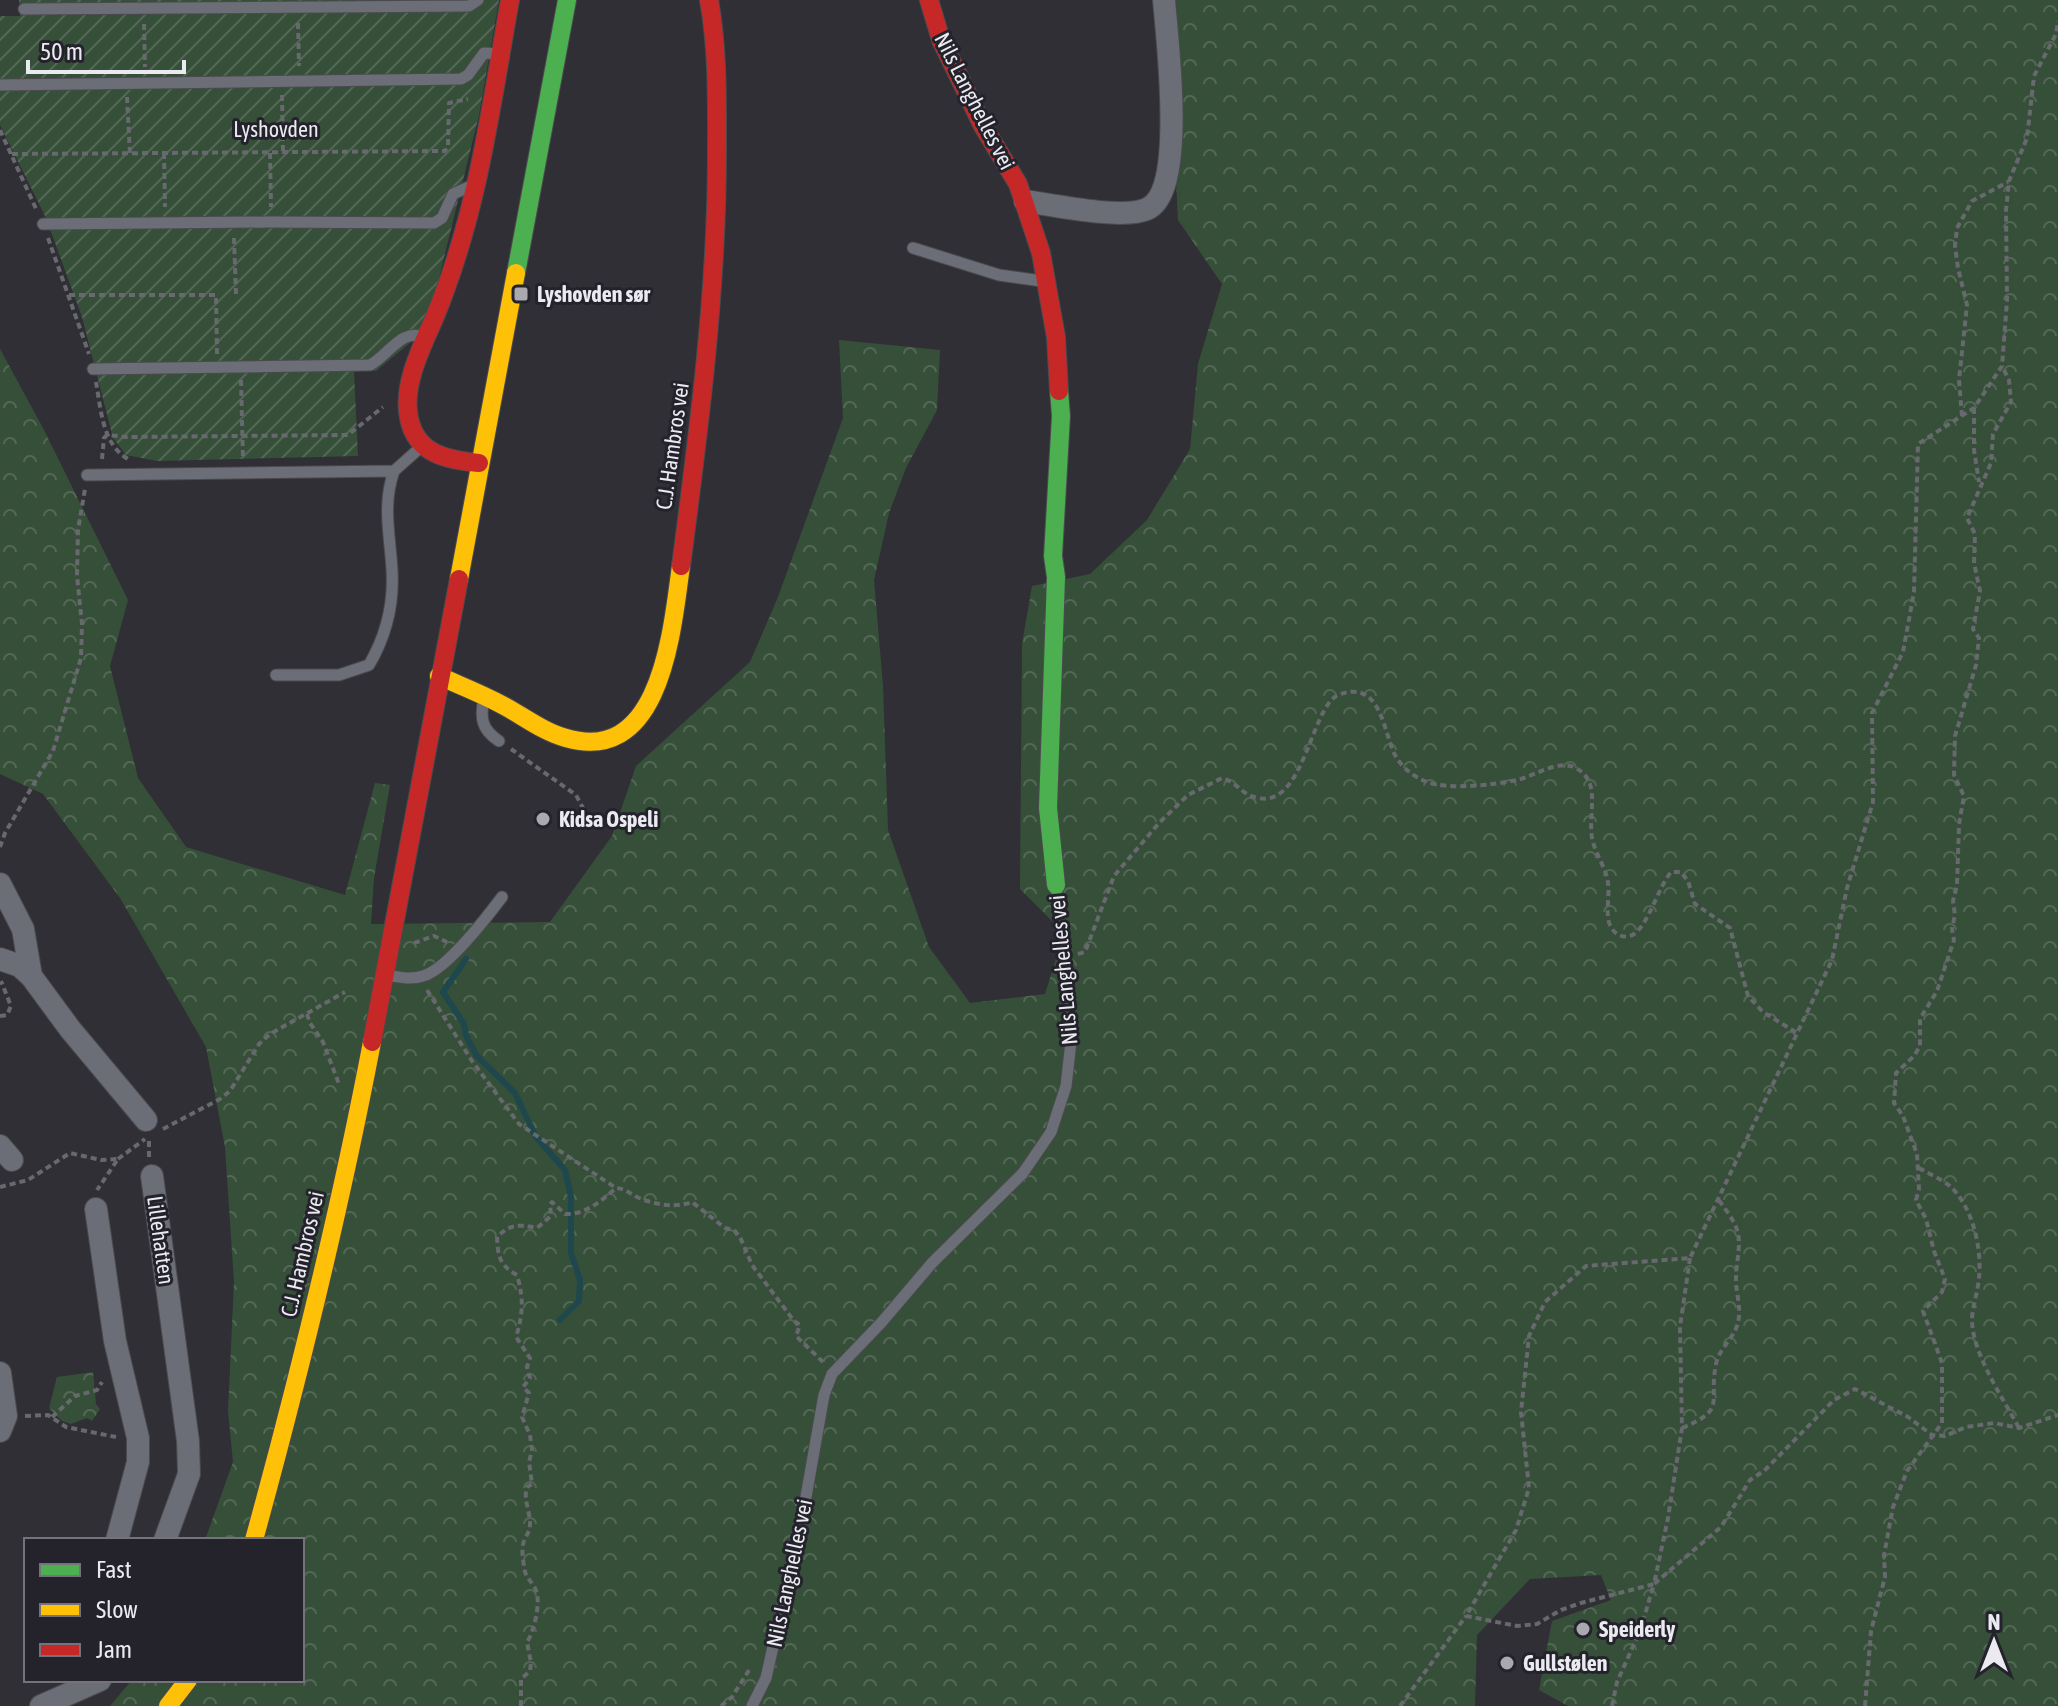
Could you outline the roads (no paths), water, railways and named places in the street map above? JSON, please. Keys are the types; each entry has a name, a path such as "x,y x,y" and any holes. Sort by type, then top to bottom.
{"street":[{"path":"479,463 443,458 421,447 409,420 409,392 460,253 477,184 510,0"},
{"name":"C.J. Hambros vei","path":"255,1538 295,1390 360,1105 567,0"},
{"name":"C.J. Hambros vei","path":"439,676 560,737 593,743 619,736 634,724 644,710 665,658 678,580 714,291 718,160 715,27 709,0"},
{"name":"Nils Langhelles vei","path":"929,0 941,40 983,126 1025,201 1047,282 1056,337 1061,416 1053,556 1056,577 1048,808 1056,885"},
{"path":"1025,201 1134,213 1152,207 1161,197 1172,150 1173,128 1164,0"},
{"path":"0,884 23,929 31,976"},
{"path":"0,959 20,966 31,976 148,1128"},
{"name":"Lillehatten","path":"152,1176 188,1441 189,1474 166,1538"},
{"path":"96,1209 115,1341 138,1438 138,1462 118,1538"},
{"path":"0,1373 6,1416 0,1431"},
{"path":"168,1706 186,1682"},
{"path":"41,1706 77,1686"}],"lane":[{"path":"24,9 469,6 478,0"},
{"path":"0,85 461,79 468,75 484,53 500,54"},
{"path":"43,224 434,223 442,218 453,194 477,184"},
{"path":"913,248 999,275 1047,282"},
{"path":"93,369 370,365 404,337 415,333 427,339"},
{"path":"276,675 339,675 369,665 378,649 390,611 392,588 386,514 388,489 394,471 421,447"},
{"path":"87,475 394,471"},
{"path":"484,697 481,719 490,735 499,741"},
{"name":"Nils Langhelles vei","path":"752,1706 766,1678 804,1508 824,1395 832,1374 932,1263 1023,1173 1051,1132 1066,1086 1071,1042 1056,885"},
{"path":"384,975 409,979 432,973 482,923 502,897"}],"waterway":[{"path":"466,959 443,992 464,1024 466,1036 477,1056 515,1093 536,1137 565,1170 571,1197 571,1253 580,1280 579,1301 560,1320"}],"place":[{"name":"Lyshovden sør","path":"521,294"},
{"name":"Kidsa Ospeli","path":"543,819"},
{"name":"Speiderly","path":"1583,1629"},
{"name":"Gullstølen","path":"1507,1663"}]}
